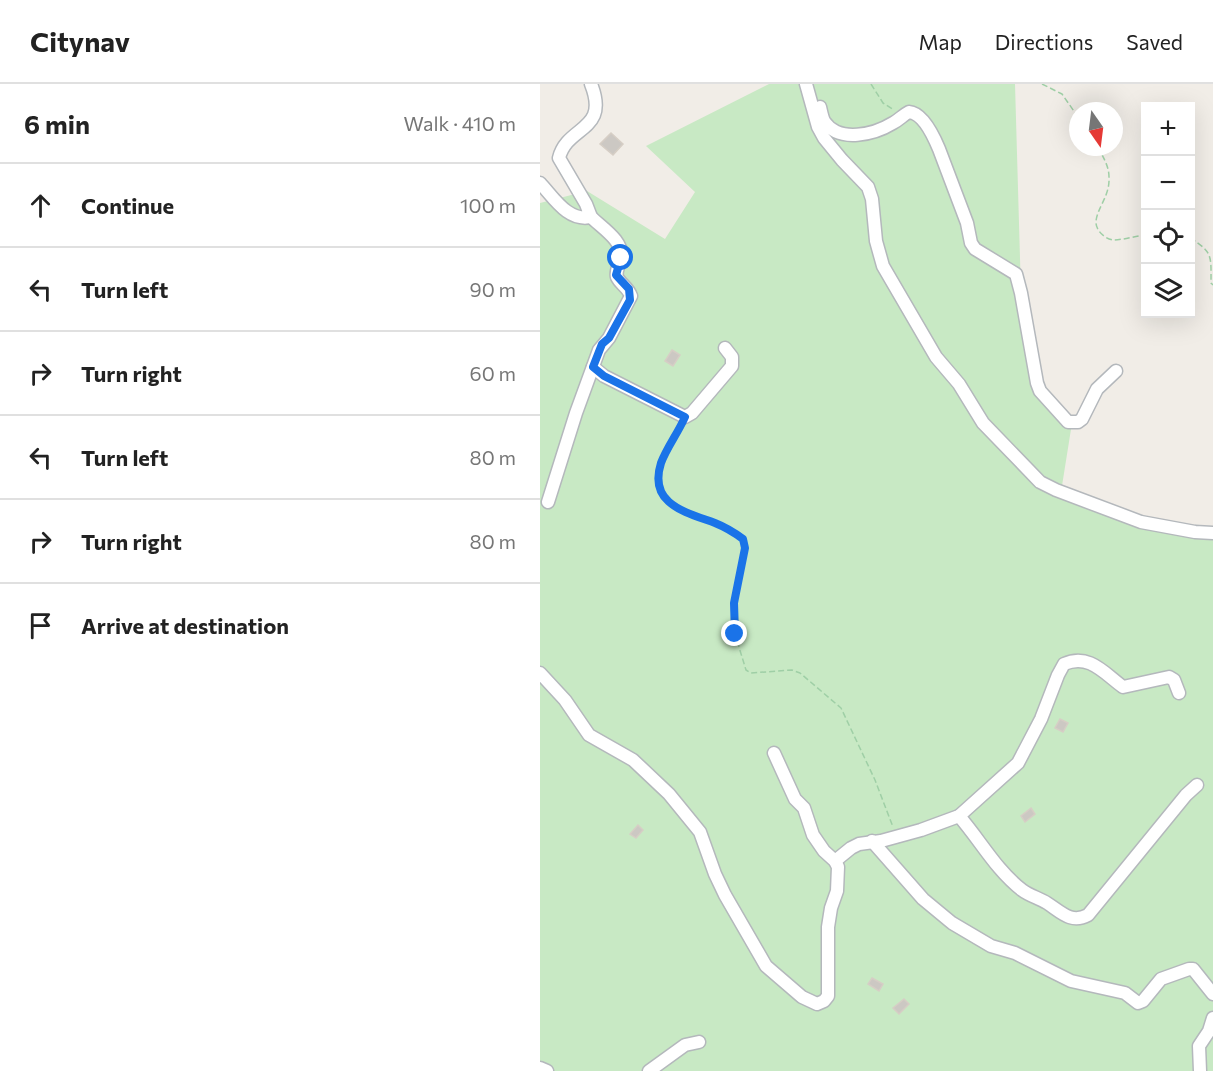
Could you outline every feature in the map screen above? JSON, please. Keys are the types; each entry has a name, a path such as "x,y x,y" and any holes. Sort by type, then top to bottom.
{"street":[{"path":"548,502 599,350 609,338 631,296 629,289 616,275 621,258 619,245 591,218 586,204 559,158 562,146 588,126 597,106 591,84"},
{"path":"806,84 818,127 824,138 868,187 872,199 876,241 883,266 936,357 959,384 983,423 1040,482 1056,490 1141,522 1213,533"},
{"path":"811,84 824,121 843,134 863,134 879,129 909,112 918,115 934,137 967,223 971,243 975,249 1016,274 1036,383 1040,391 1068,422 1078,422 1082,419 1097,389 1116,371"},
{"path":"540,183 570,215 578,219 591,218"},
{"path":"593,367 604,376 685,417 692,413 732,366 732,357 725,348"},
{"path":"836,861 851,848 937,826 959,816 1018,763 1041,718 1064,664 1078,660 1089,662 1124,687 1169,677 1174,680 1179,693"},
{"path":"540,673 565,700 589,735 633,760 669,794 700,832 725,895 766,966 802,997 817,1004 828,996 828,927 837,891 838,867 836,861 824,851 813,835 804,808 795,799 774,753"},
{"path":"959,816 986,852 1020,889 1063,915 1077,919 1088,915 1186,795 1197,785"},
{"path":"872,841 923,899 952,923 991,946 1015,953 1071,981 1125,993 1138,1003 1143,1001 1161,979 1189,969 1193,969 1213,993"},
{"path":"1200,1071 1199,1046 1209,1031 1213,1018"},
{"path":"649,1071 685,1045 699,1042"},
{"path":"540,1068 547,1071"}],"path":[{"path":"872,84 884,103 895,110 909,112"},
{"path":"1042,84 1062,94 1069,104"},
{"path":"1102,156 1109,178 1107,196 1096,221 1097,229 1106,237 1114,240 1141,236"},
{"path":"1195,240 1204,245 1211,253 1213,259 1211,283 1213,285"},
{"path":"685,417 661,464 659,486 667,501 679,509 718,524 737,535 745,543 733,616 735,634 746,669 751,673 792,670 800,672 841,708 892,818 895,836"}],"green space":[{"path":"769,84 1015,84 1021,293 1037,383 1072,423 1061,492 1141,522 1213,533 1213,1071 540,1071 540,203 587,191 665,239 695,192 646,146"}],"building":[{"path":"611,133 623,144 613,155 600,144"},
{"path":"672,350 680,355 673,366 665,361"},
{"path":"1060,719 1068,723 1063,732 1055,728"},
{"path":"1031,808 1035,814 1025,822 1021,816"},
{"path":"638,825 643,830 636,838 630,834"},
{"path":"872,978 883,984 879,991 868,984"},
{"path":"904,999 909,1004 899,1014 893,1008"}],"route":[{"path":"621,258 616,275 629,289 630,300 609,338 602,344 593,367 604,376 633,392 685,417 661,464 659,486 667,501 679,509 718,524 743,539 745,548 734,603 735,634"}]}
